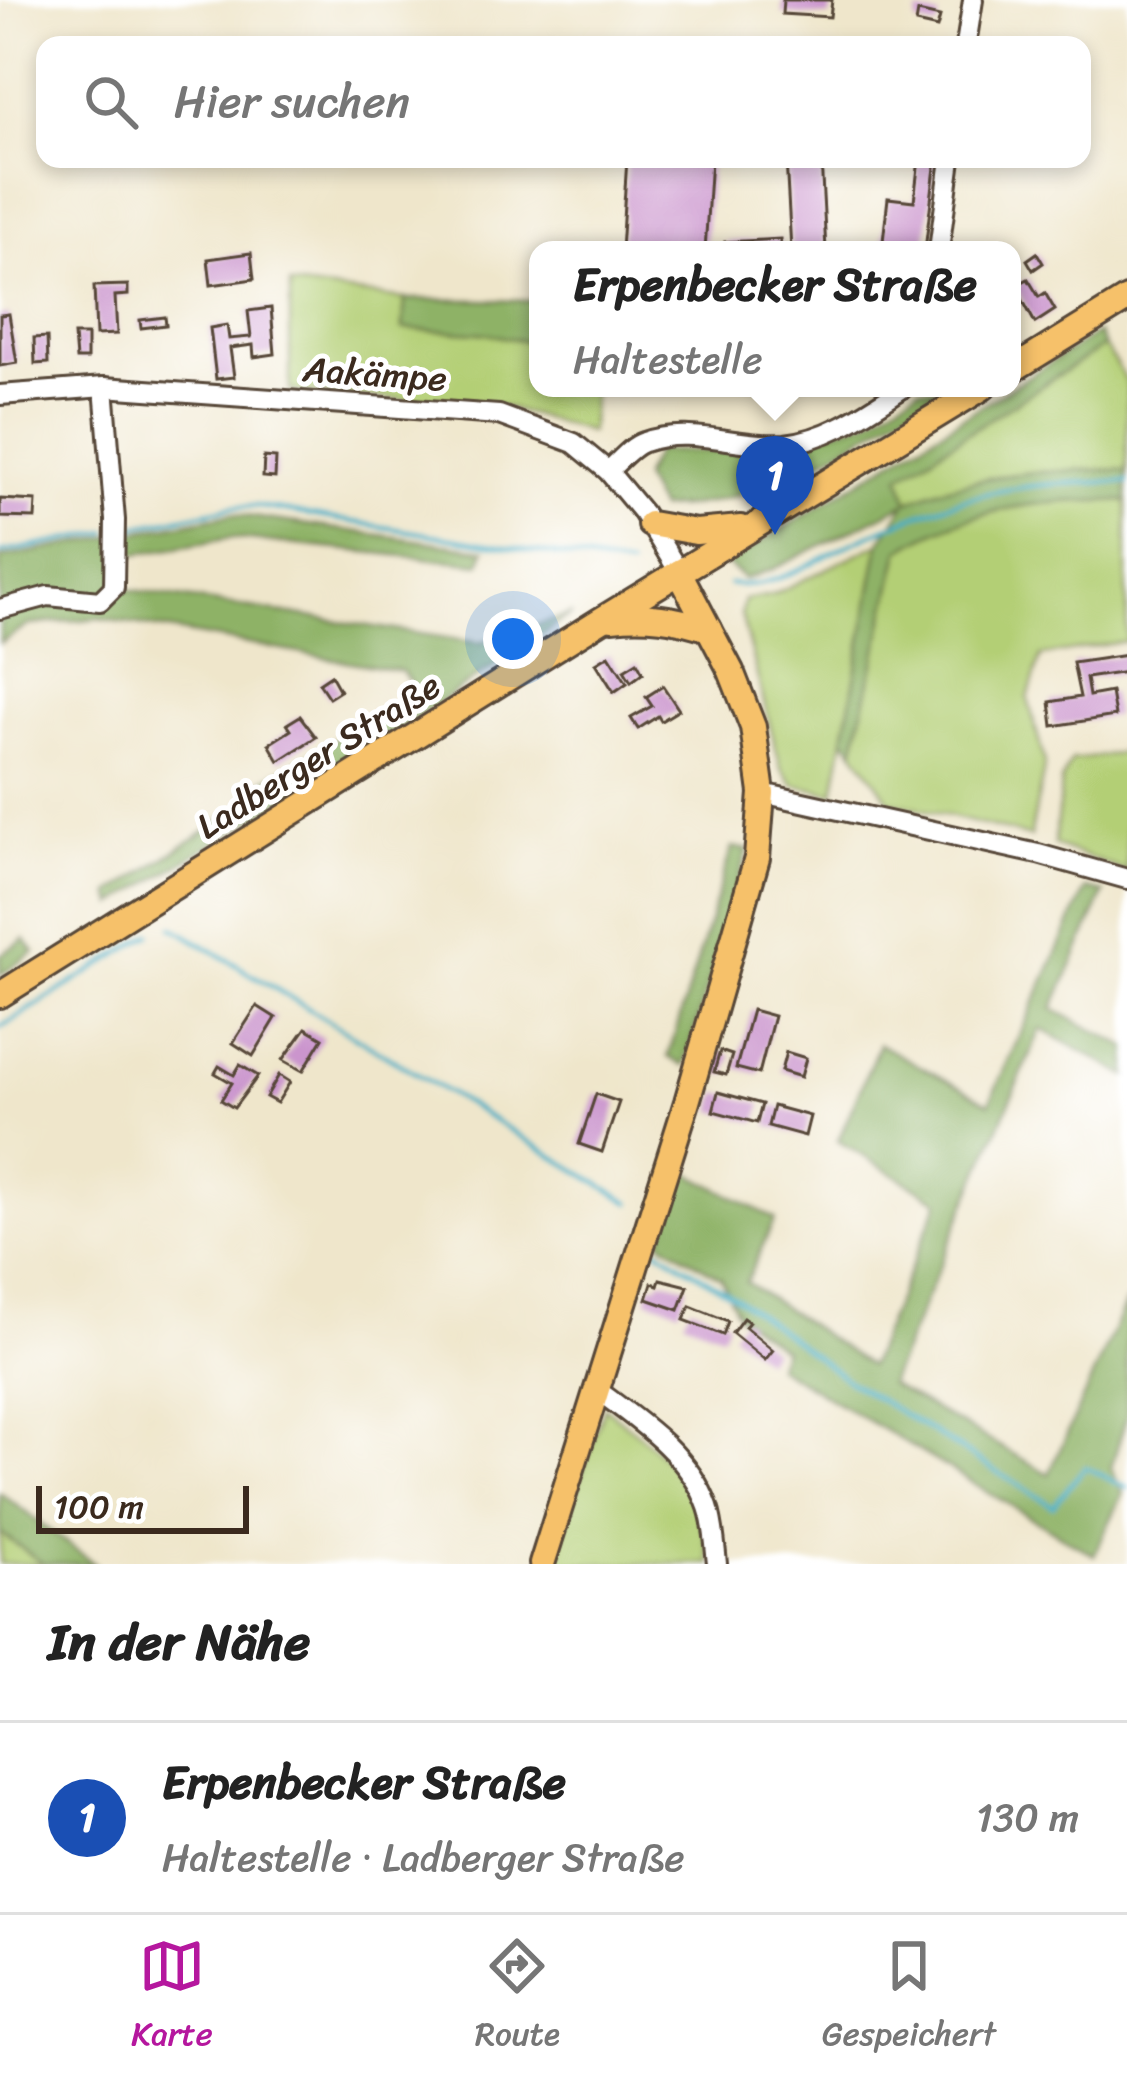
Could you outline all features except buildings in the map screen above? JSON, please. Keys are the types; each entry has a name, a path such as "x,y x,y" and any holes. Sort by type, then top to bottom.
{"main road":[{"path":"1021,364 1127,299"},
{"name":"Ladberger Straße","path":"0,995 967,397"},
{"path":"650,524 695,532 755,525"},
{"path":"542,1564 757,857 762,793 753,727 742,695 679,572"},
{"path":"601,620 651,615 709,629"}],"street":[{"path":"967,36 973,0"},
{"path":"940,241 950,168"},
{"path":"0,609 48,596 100,602 114,587 115,520 104,387"},
{"name":"Aakämpe","path":"0,395 104,387 499,415 574,443 608,472 650,524 679,572"},
{"path":"608,472 640,442 681,434 788,443 828,434 889,397"},
{"path":"762,793 1038,854 1127,879"},
{"path":"597,1390 652,1430 684,1466 708,1507 717,1564"}],"green space":[{"path":"290,285 405,299 403,328 483,333 529,342 529,397 592,397 590,432 505,407 290,391"},
{"path":"405,299 529,301 529,342 483,333 403,329"},
{"path":"1098,333 1104,346 900,476 908,501 961,484 1016,474 1127,470 1127,501 1009,508 953,524 900,550 854,750 844,738 880,543 906,503 744,579 726,564 995,397 1021,397 1021,381"},
{"path":"1104,346 1127,381 1127,470 988,478 908,502 900,475"},
{"path":"905,397 925,397 806,468 735,496 659,509 642,478 656,451 757,451 867,421"},
{"path":"1066,499 1127,501 1127,641 1041,656 1028,698 1045,764 1030,837 890,801 854,750 900,550 960,521"},
{"path":"232,514 485,550 480,564 231,538 129,555 126,589 480,643 572,614 425,712 114,905 111,894 242,806 257,784 417,693 402,671 100,618 29,625 0,643 0,558"},
{"path":"880,543 834,793 794,785 781,768 741,614 744,600 772,595"},
{"path":"1127,752 1127,872 1054,845 1062,779 1072,760"},
{"path":"732,847 748,850 684,1066 668,1057"},
{"path":"1086,889 1104,893 1053,1009 1127,1047 1127,1076 1041,1029 889,1384 1049,1474 1127,1300 1127,1415 1111,1468 1123,1494 1094,1555 776,1366 783,1349 738,1315 721,1278 661,1241 683,1170 775,1219 746,1282 869,1366 939,1201 838,1141 879,1044 989,1103"},
{"path":"25,939 35,952 0,975 0,955"},
{"path":"604,1407 645,1439 676,1473 698,1513 710,1564 552,1564"},
{"path":"0,1493 95,1564 44,1564 0,1533"},
{"path":"0,1533 44,1564 0,1564"}],"waterway":[{"path":"729,584 780,578 896,523 982,495 1043,485 1127,482"},
{"path":"120,530 256,506 629,567"},
{"path":"0,553 108,532"},
{"path":"173,927 631,1203"},
{"path":"0,1028 151,934"},
{"path":"656,1248 738,1299 847,1380 1053,1506 1085,1467 1127,1488"}],"place":[{"name":"Erpenbecker Straße","path":"775,535"}]}
